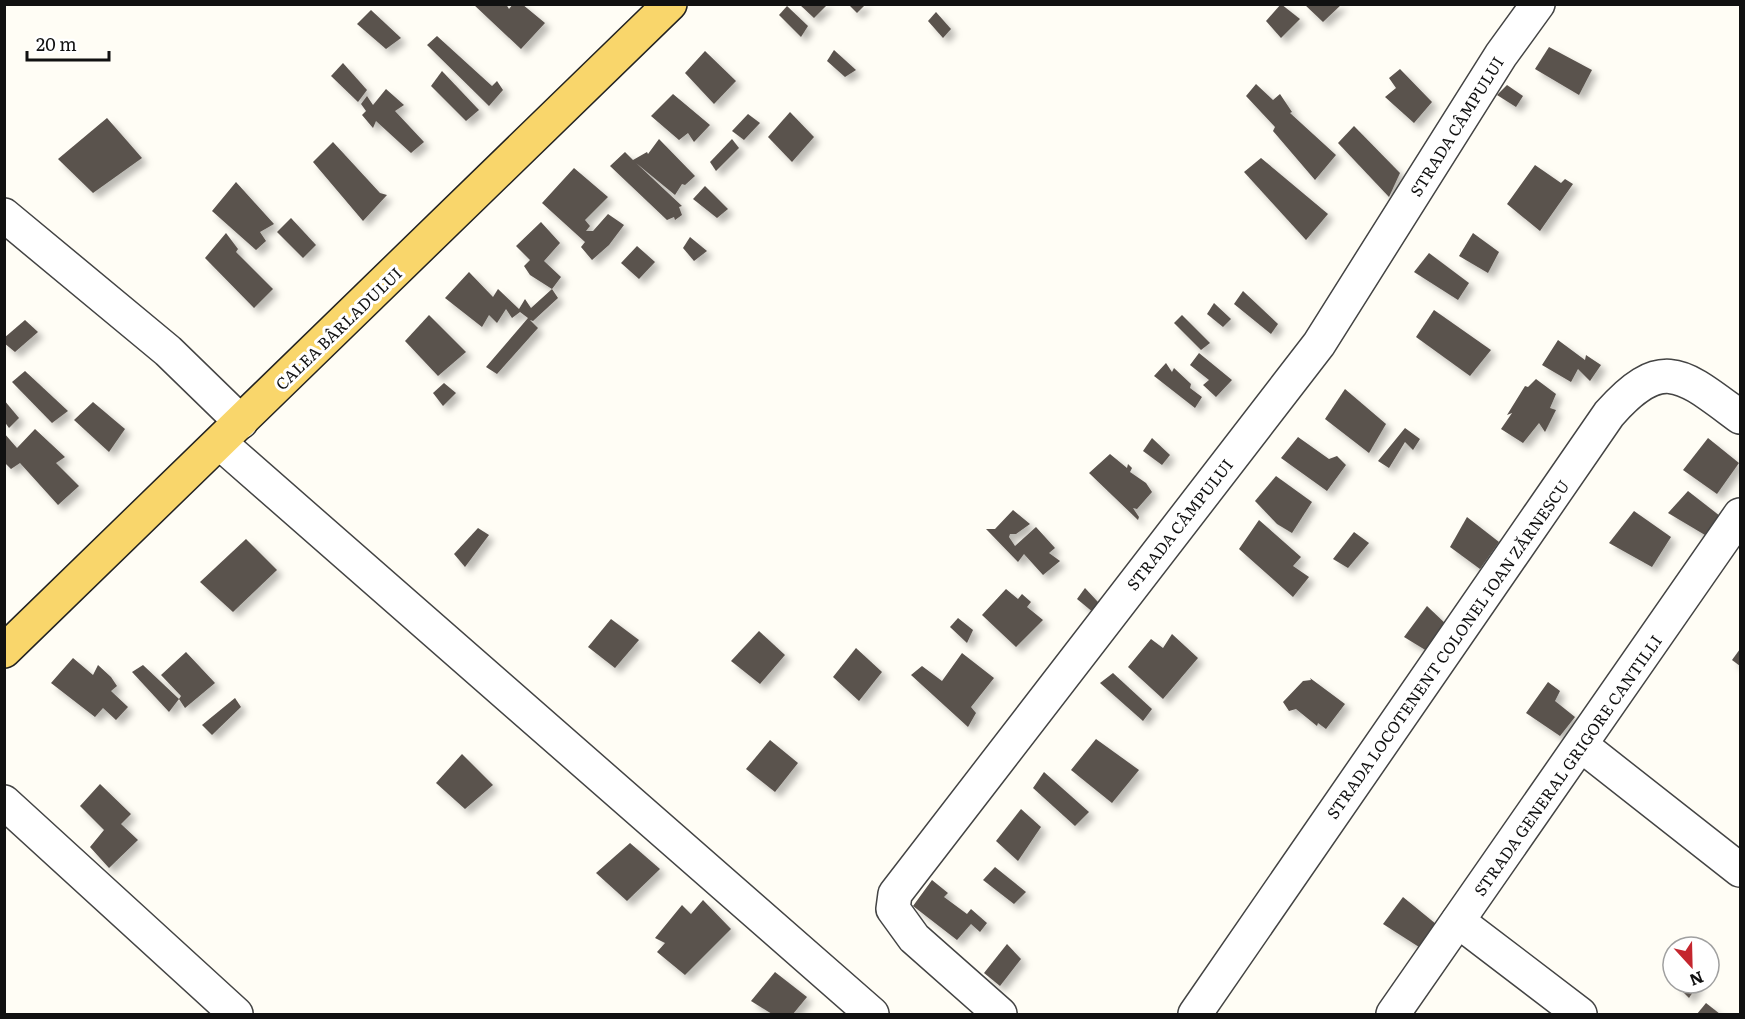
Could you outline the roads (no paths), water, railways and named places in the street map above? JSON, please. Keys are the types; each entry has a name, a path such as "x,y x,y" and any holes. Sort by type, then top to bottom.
{"main road":[{"name":"CALEA BÂRLADULUI","path":"4,651 670,4"}],"street":[{"name":"STRADA CÂMPULUI","path":"1000,1014 914,938 893,909 895,894 1319,344 1501,55 1538,4"},
{"path":"4,215 168,351 231,432 872,1014"},
{"name":"STRADA LOCOTENENT COLONEL IOAN ZĂRNESCU","path":"1195,1014 1608,414 1630,390 1648,379 1666,375 1696,384 1740,417"},
{"name":"STRADA GENERAL GRIGORE CANTILLI","path":"1393,1014 1581,745 1731,548 1740,515"},
{"path":"1581,745 1740,870"},
{"path":"4,802 236,1014"},
{"path":"1458,921 1580,1014"}]}
